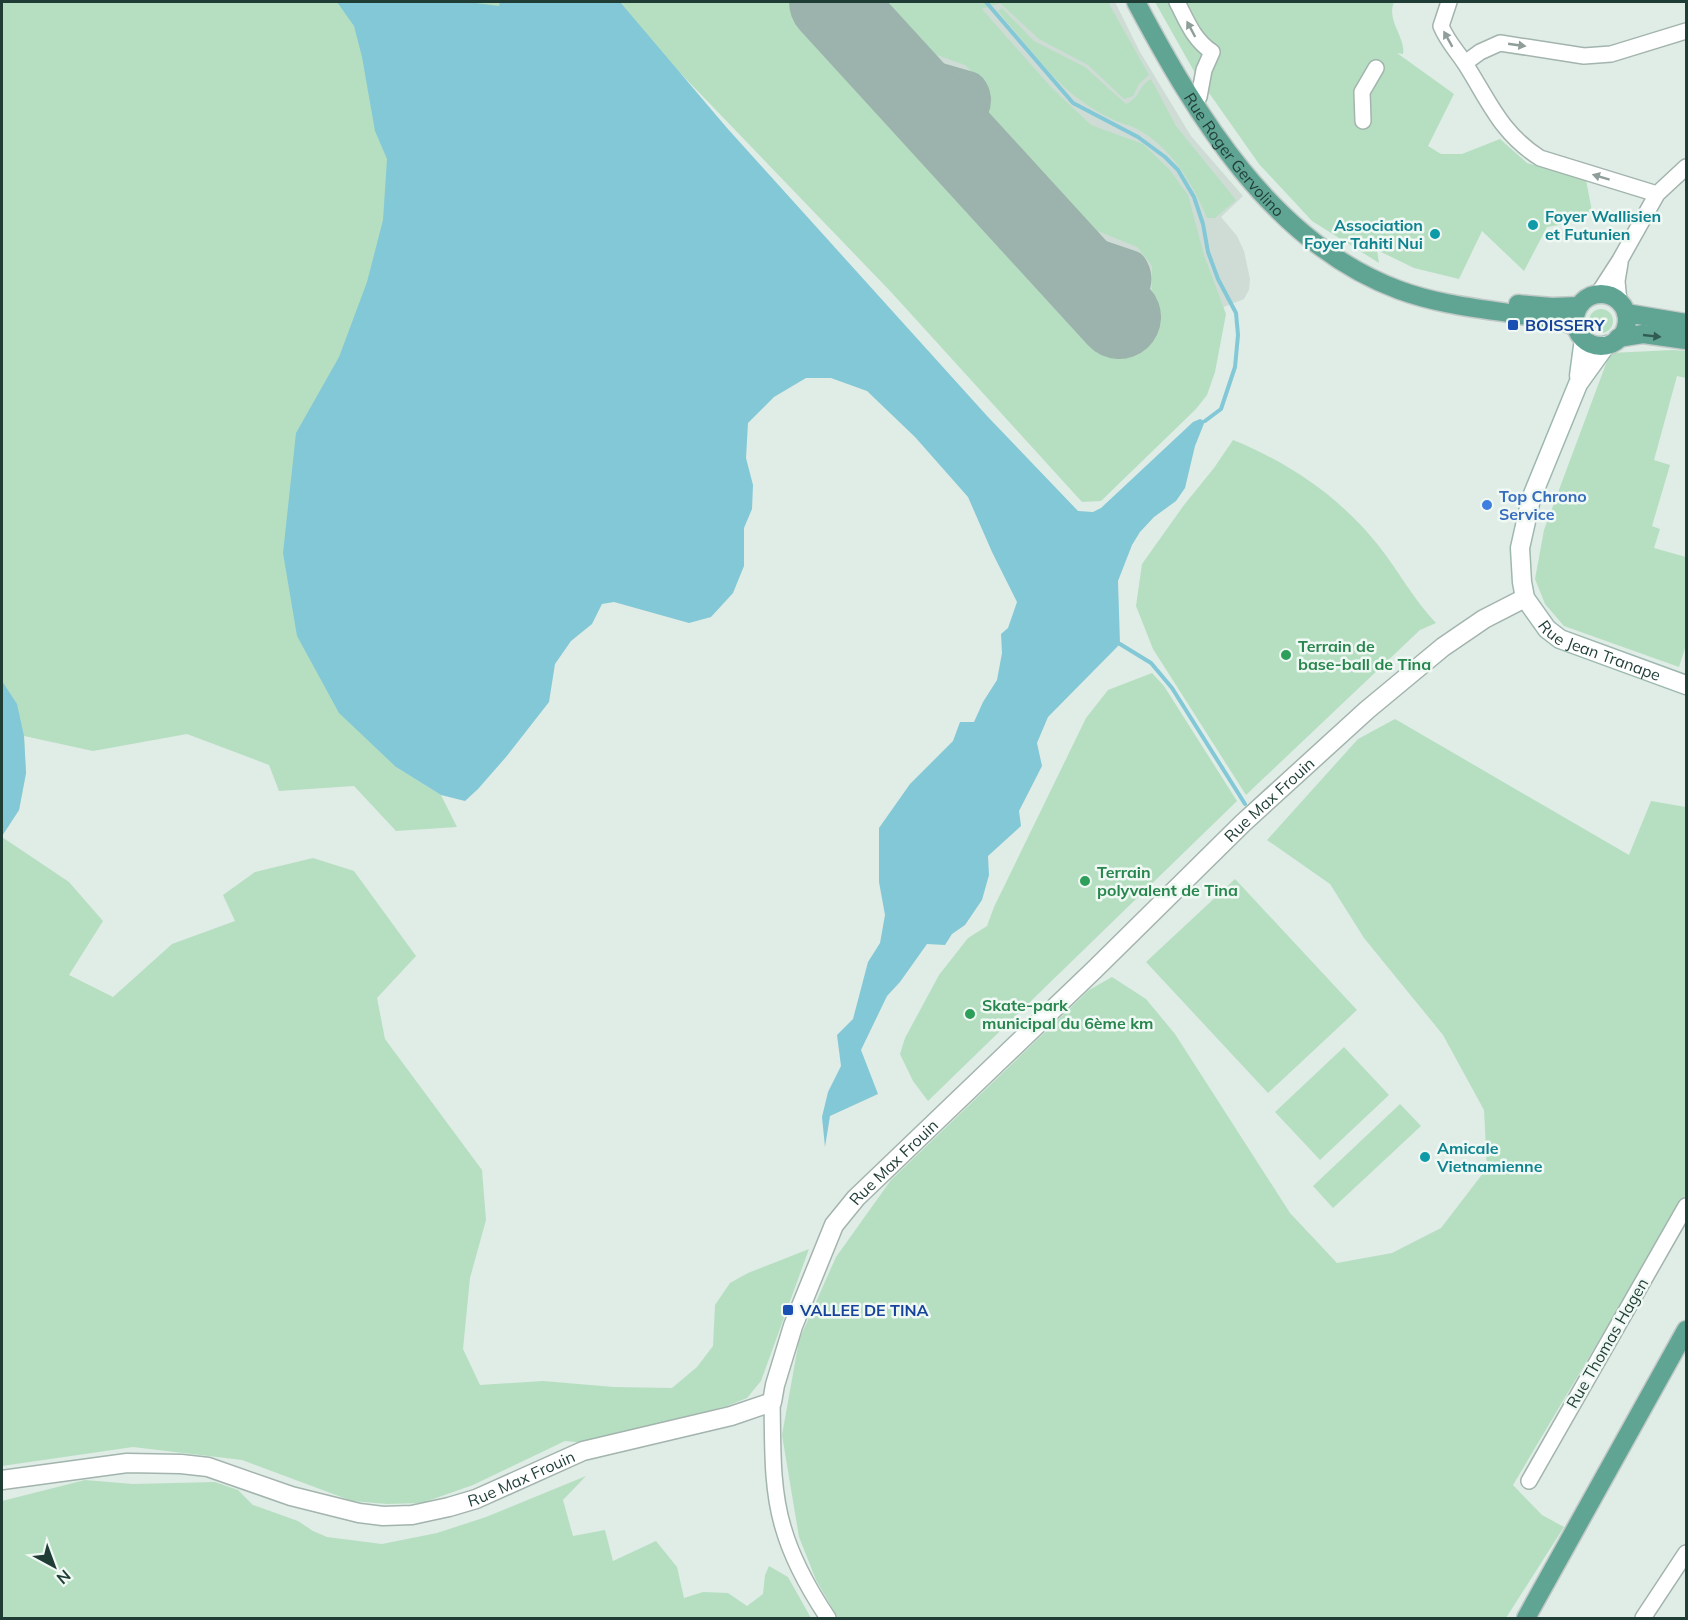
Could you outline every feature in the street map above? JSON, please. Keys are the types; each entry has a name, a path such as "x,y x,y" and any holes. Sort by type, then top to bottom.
{"main road":[{"name":"Rue Roger Gervolino","path":"1136,2 1209,128 1275,206 1300,231 1331,255 1397,289 1441,303 1568,323 1580,333"},
{"name":"Rue Roger Gervolino","path":"1146,2 1199,97 1280,196 1313,230 1375,270 1417,288 1455,299 1552,307 1579,306"},
{"path":"1686,323 1622,307 1606,295 1598,294 1588,298 1579,306 1575,320 1580,333 1598,345 1643,334 1686,340"},
{"path":"1612,342 1625,327 1622,307"},
{"path":"1526,1618 1686,1330"},
{"path":"1617,1456 1686,1354"}],"street":[{"path":"1177,2 1194,36 1212,52 1204,70 1199,97"},
{"path":"1449,2 1441,26 1448,41 1465,63 1488,104 1508,132 1524,148 1540,158 1657,194"},
{"path":"1465,63 1480,52 1500,43 1560,54 1593,56 1611,54 1686,31"},
{"path":"1363,121 1362,92 1376,68"},
{"path":"1598,294 1657,194 1686,167"},
{"path":"1620,260 1617,281 1622,307"},
{"path":"1578,384 1580,333"},
{"path":"1525,598 1521,582 1520,548 1531,499 1578,384 1612,342"},
{"name":"Rue Jean Tranape","path":"1525,598 1546,629 1560,639 1686,685"},
{"name":"Rue Max Frouin","path":"2,1480 127,1463 181,1464 208,1467 280,1492 359,1513 383,1516 412,1515 476,1499 583,1452 602,1446 731,1416 772,1402 793,1326 834,1225 855,1198 1095,970 1243,823 1367,710 1443,647 1484,619 1525,598"},
{"name":"Rue Thomas Hagen","path":"1529,1481 1686,1206"},
{"path":"772,1402 776,1483 783,1527 806,1581 828,1618"},
{"path":"1643,1618 1686,1553"}],"shaded area":[{"path":"627,2 1115,2 1140,52 1191,136 1243,196 1221,217 1237,236 1244,251 1250,279 1249,290 1244,299 1221,308 1181,413"}],"green space":[{"path":"2,2 791,2 1103,343 1152,295 1152,266 1137,247 1078,223 988,130 986,87 965,65 914,47 872,2 1108,2 1149,75 1139,84 1133,96 1124,99 1088,65 1039,39 1000,3 982,9 1051,87 1091,125 1143,144 1169,169 1188,195 1204,255 1226,314 1215,372 1207,395 1196,409 1101,501 1082,502 891,292 661,53 396,767 441,795 457,827 396,831 354,786 279,791 269,765 187,734 93,751 24,736 26,773 19,810 2,836"},
{"path":"1155,2 1394,2 1392,16 1403,48 1403,54 1397,53 1454,94 1428,146 1441,154 1462,154 1500,139 1527,163 1586,180 1592,211 1575,222 1547,227 1524,271 1482,231 1459,279 1414,268 1377,250 1379,263 1312,221 1259,164 1195,73"},
{"path":"1002,8 1034,41 1085,67 1126,104 1135,98 1143,85 1151,79 1176,126 1236,200 1215,218 1207,218 1188,180 1170,156 1137,129 1095,110 1066,89 998,11"},
{"path":"1601,309 1606,310 1612,316 1612,326 1606,332 1601,333 1596,332 1590,326 1589,321 1590,316 1596,310"},
{"path":"1686,351 1686,378 1677,376 1654,460 1670,465 1652,526 1660,529 1654,548 1686,557 1686,645 1679,667 1564,626 1545,604 1535,579 1544,530 1610,353"},
{"name":"Terrain de base-ball de Tina","path":"1233,440 1293,470 1347,512 1378,545 1436,623 1420,630 1246,795 1153,649 1136,606 1142,564"},
{"path":"1152,673 1164,686 1237,801 928,1101 913,1081 900,1054 905,1038 939,975 968,938 987,926 994,907 1086,718 1108,690"},
{"path":"1395,719 1629,855 1651,801 1686,807 1686,1194 1513,1485 1542,1515 1564,1527 1506,1618 838,1618 816,1580 799,1537 782,1435 799,1340 836,1257 891,1180 1089,990 1112,977 1146,999 1175,1034 1290,1213 1337,1263 1392,1253 1441,1228 1487,1168 1484,1110 1443,1035 1364,938 1330,884 1267,840 1358,739"},
{"path":"2,837 69,882 103,921 69,975 113,997 172,944 235,921 223,895 255,872 313,858 354,871 416,956 377,998 385,1039 482,1170 486,1220 470,1278 463,1349 480,1385 543,1381 614,1387 672,1388 697,1367 713,1346 715,1305 730,1283 748,1273 809,1249 761,1381 747,1398 727,1406 586,1443 565,1441 473,1485 422,1503 387,1504 352,1501 242,1460 133,1447 2,1466"},
{"path":"1235,879 1357,1010 1268,1093 1146,962"},
{"path":"1344,1047 1389,1095 1320,1160 1275,1112"},
{"path":"1400,1104 1421,1126 1333,1208 1313,1186"},
{"path":"586,1476 563,1500 573,1536 605,1530 613,1561 656,1541 677,1567 684,1598 703,1592 728,1593 747,1606 763,1594 765,1575 769,1566 788,1577 811,1618 2,1618 2,1501 85,1480 133,1484 215,1482 238,1490 253,1505 298,1521 327,1537 382,1544 437,1533 486,1517"}],"water":[{"path":"337,2 468,2 499,6 500,2 620,2 727,128 988,417 1078,511 1093,512 1101,508 1193,422 1200,419 1205,421 1195,446 1185,488 1176,501 1154,517 1140,532 1132,545 1118,581 1120,644 1048,717 1037,743 1042,766 1019,811 1021,826 988,856 989,875 982,900 965,925 952,934 945,945 927,944 887,996 861,1050 878,1094 830,1116 825,1147 822,1117 828,1092 841,1066 837,1035 853,1019 868,962 880,943 885,915 879,882 879,828 910,784 953,741 960,722 974,722 997,680 1002,653 1001,634 1008,628 1017,602 968,497 915,437 867,391 831,378 806,378 774,397 748,423 746,458 753,485 752,509 744,528 744,566 733,593 711,617 689,623 614,602 602,604 592,624 571,641 555,664 549,702 506,757 465,801 441,795 396,767 339,713 297,636 283,553 296,433 339,357 367,282 383,220 387,159 375,131 354,26"},
{"path":"2,681 17,704 24,736 26,773 19,810 2,836"}],"waterway":[{"path":"986,2 1073,103 1138,137 1165,157 1178,170 1194,197 1203,224 1208,252 1218,279 1236,313 1238,335 1235,367 1221,409 1205,421"},
{"path":"1120,644 1151,663 1172,688 1245,804"}],"taxiway":[{"path":"887,64 970,88 974,98 973,108 967,117 947,127 936,125 927,116 921,100"},
{"path":"1041,232 1063,244 1131,267 1135,278 1133,288 1126,296 1116,301 1105,302 1094,298 1084,289 1078,273"}],"runway":[{"path":"831,2 1119,317"}],"place":[{"name":"Foyer Wallisien et Futunien","path":"1533,225"},
{"name":"Association Foyer Tahiti Nui","path":"1435,234"},
{"name":"BOISSERY","path":"1513,325"},
{"name":"Top Chrono Service","path":"1487,505"},
{"name":"Terrain de base-ball de Tina","path":"1286,655"},
{"name":"Terrain polyvalent de Tina","path":"1085,881"},
{"name":"Skate-park municipal du 6ème km","path":"970,1014"},
{"name":"Amicale Vietnamienne","path":"1425,1157"},
{"name":"VALLEE DE TINA","path":"788,1310"}]}
